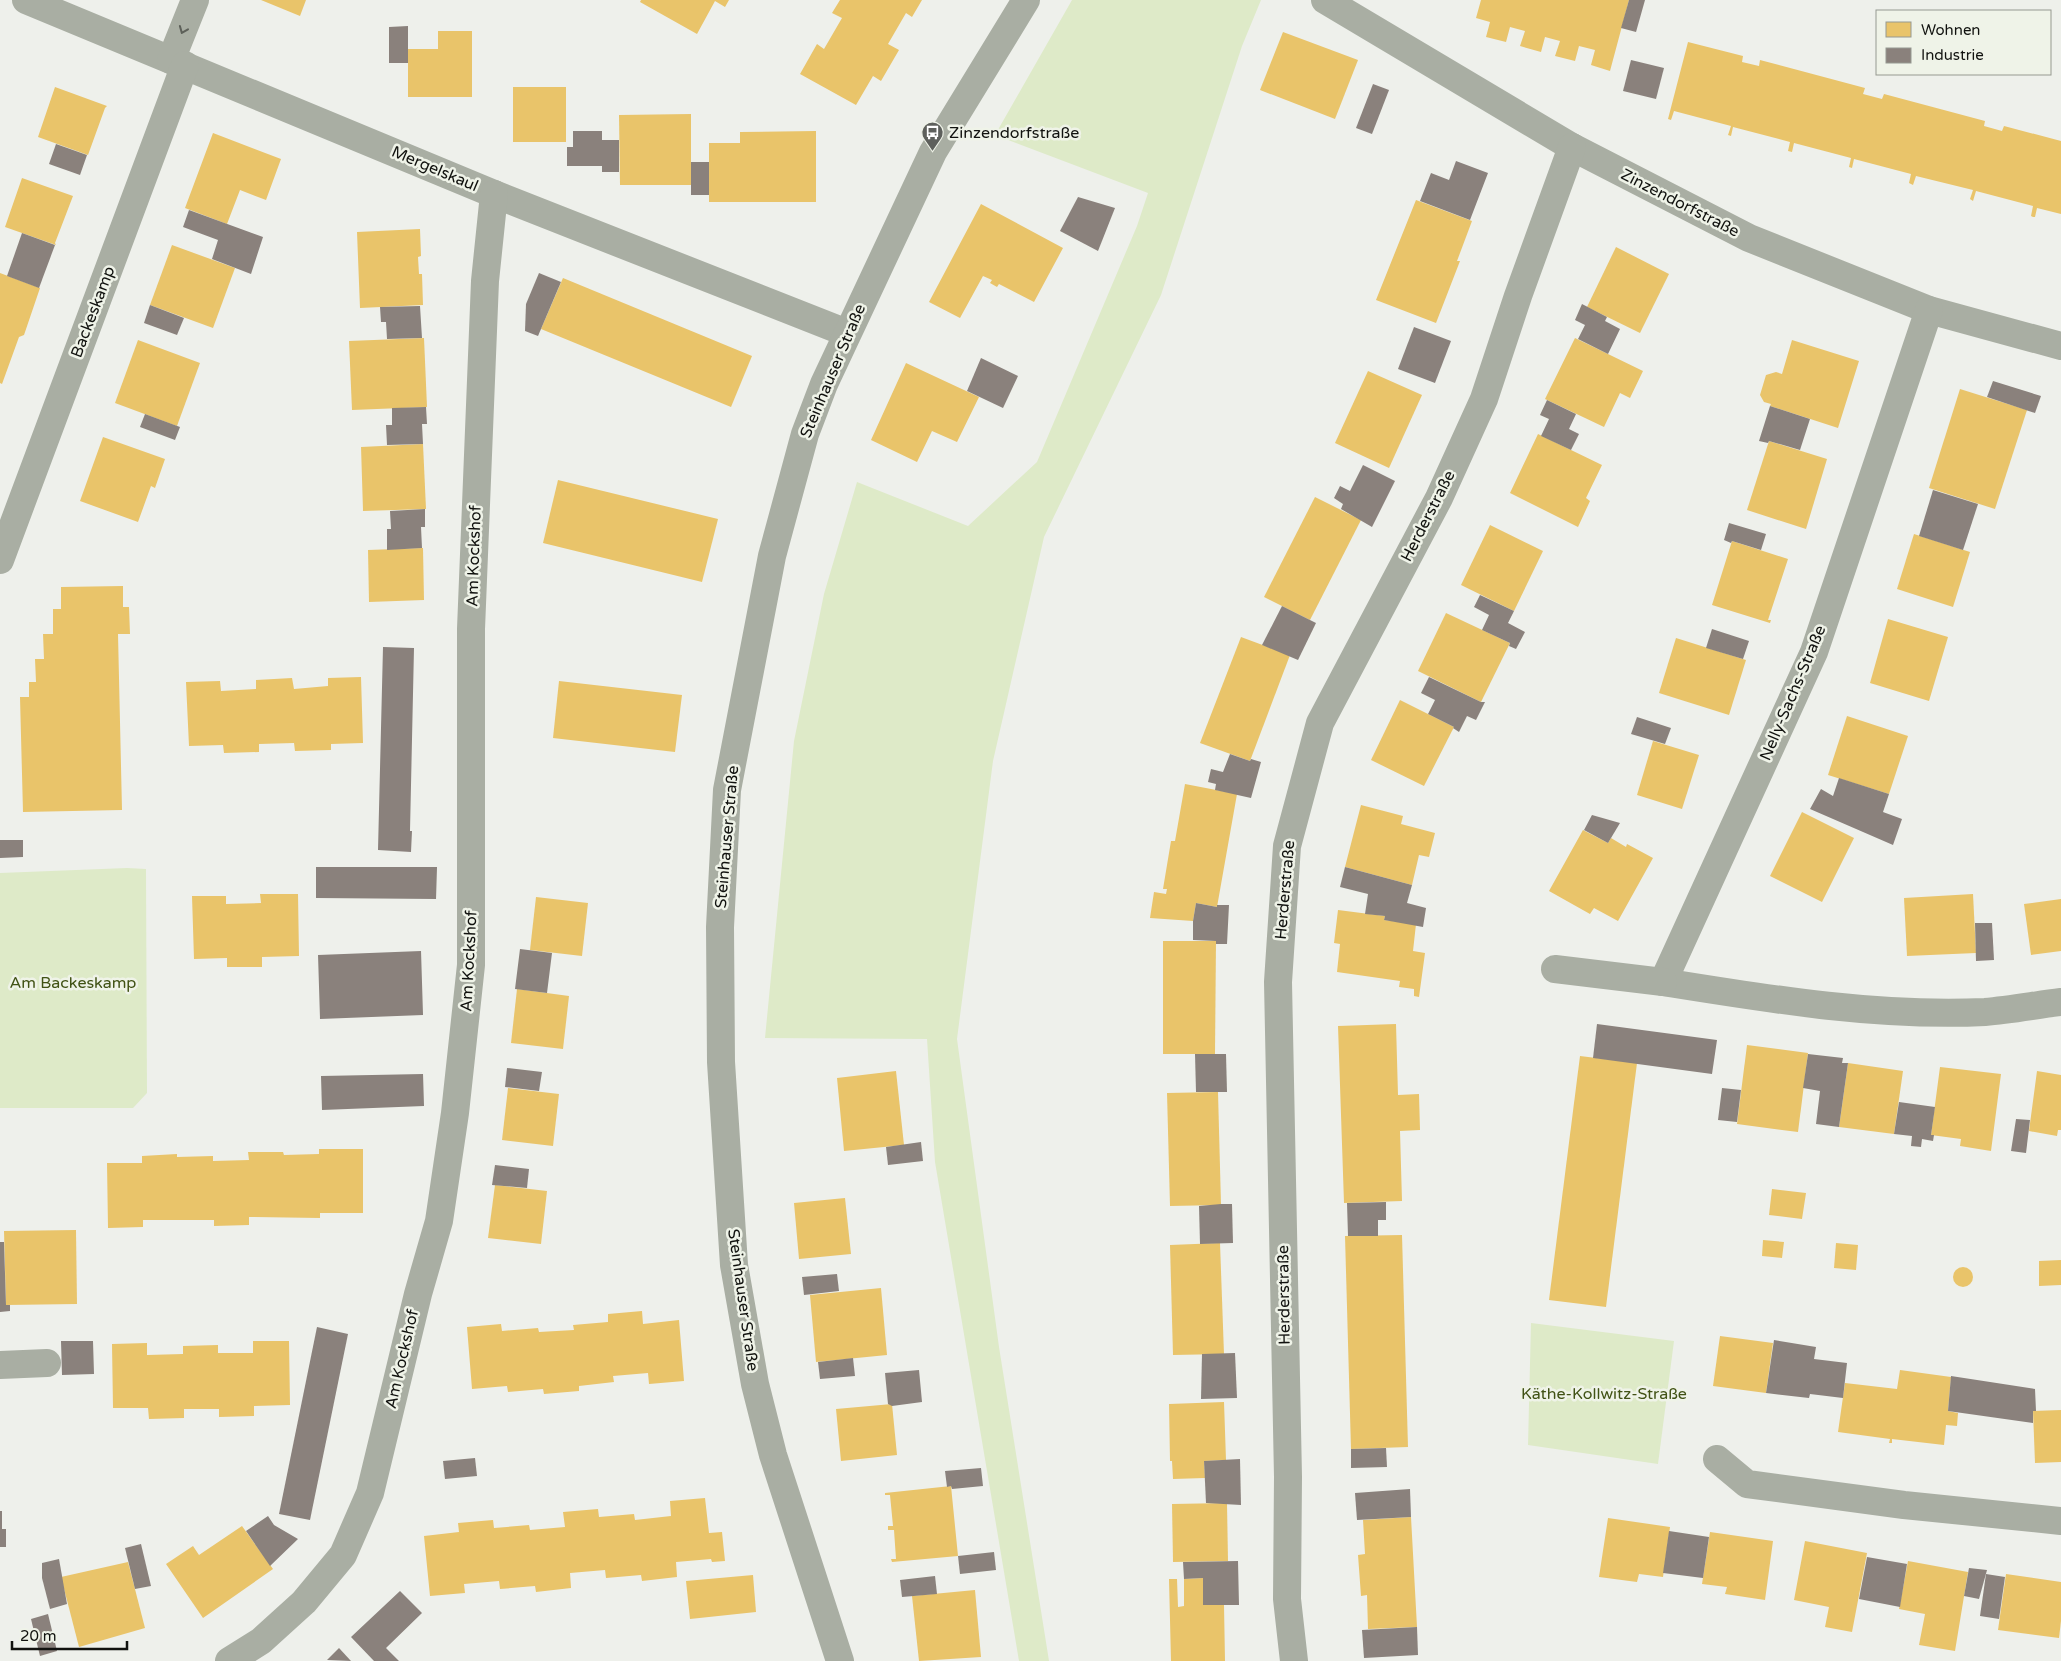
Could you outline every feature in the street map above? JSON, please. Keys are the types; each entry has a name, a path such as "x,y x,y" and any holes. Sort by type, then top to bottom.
{"street":[{"name":"Mergelskaul","path":"26,0 494,194 847,333"},
{"name":"Backeskamp","path":"0,560 178,62 195,0"},
{"name":"Steinhauser Straße","path":"840,1661 773,1456 755,1384 734,1265 721,1062 720,927 727,790 772,556 805,434 824,384 932,152 1026,0"},
{"name":"Zinzendorfstraße","path":"1325,0 1572,148 1749,238 1929,310 2061,346"},
{"name":"Herderstraße","path":"1294,1661 1287,1599 1288,1477 1278,982 1287,846 1320,723 1438,498 1484,399 1518,296 1572,148"},
{"name":"Am Kockshof","path":"229,1661 261,1641 304,1602 343,1555 370,1493 418,1294 439,1221 471,965 471,629 485,281 494,194"},
{"name":"Nelly-Sachs-Straße","path":"1663,982 1814,652 1929,310"},
{"path":"1555,969 1663,982 1781,1001 1896,1012 1986,1012 2061,1002"},
{"path":"0,1365 47,1363"},
{"path":"1717,1459 1747,1484 1904,1505 2061,1521"}],"green space":[{"path":"1072,0 1261,0 1242,46 1161,295 1044,537 993,761 957,1039 999,1347 1049,1661 1019,1661 935,1162 927,1039 765,1038 794,741 824,594 857,482 968,526 1037,462 1137,226 1148,193 995,135"},
{"name":"Am Backeskamp","path":"127,868 146,869 147,1093 133,1108 0,1108 0,873"},
{"name":"Käthe-Kollwitz-Straße","path":"1531,1323 1674,1341 1658,1464 1528,1445"}],"building: Wohnen":[{"path":"261,0 306,0 300,16"},
{"path":"641,0 729,0 725,7 715,1 697,34 640,2"},
{"path":"840,0 922,0 912,17 906,13 888,44 899,50 881,81 873,76 856,105 800,74 817,44 824,49 842,18 832,13"},
{"path":"1481,0 1629,0 1610,71 1591,65 1595,50 1579,46 1575,61 1555,56 1560,41 1545,37 1541,52 1520,46 1525,31 1510,27 1506,42 1486,37 1490,22 1476,18"},
{"path":"438,31 472,31 472,97 408,97 408,49 438,49"},
{"path":"1283,32 1358,60 1335,119 1260,90"},
{"path":"1688,42 1743,56 1742,62 1759,66 1760,60 1865,88 1863,94 1882,99 1884,94 1985,121 1984,126 2002,131 2004,126 2061,141 2061,214 2037,208 2035,217 2033,217 2031,216 2033,206 1976,191 1973,201 1970,199 1973,190 1916,176 1913,185 1909,183 1911,174 1854,159 1852,168 1849,167 1851,158 1794,143 1792,152 1788,151 1790,142 1733,127 1731,136 1728,135 1731,126 1674,111 1671,120 1668,119"},
{"path":"55,87 107,106 88,155 38,137"},
{"path":"513,87 566,87 566,142 513,142"},
{"path":"691,114 691,185 620,185 619,115"},
{"path":"816,131 816,202 709,202 709,143 740,143 740,132"},
{"path":"213,133 281,159 266,200 240,190 227,224 185,208"},
{"path":"22,178 73,196 55,243 56,245 5,227"},
{"path":"1416,200 1472,221 1457,261 1460,261 1436,323 1376,300"},
{"path":"981,204 1063,248 1034,302 999,284 997,287 990,283 992,280 983,276 960,318 929,302"},
{"path":"420,229 421,256 418,257 419,274 422,274 423,305 360,308 357,232"},
{"path":"172,245 235,268 213,328 150,305"},
{"path":"1616,247 1669,274 1640,333 1587,307"},
{"path":"0,273 40,288 24,335 19,337 2,384 0,383"},
{"path":"563,278 752,356 731,407 541,329"},
{"path":"424,338 427,407 352,410 349,341"},
{"path":"1575,338 1643,371 1630,398 1620,393 1604,427 1545,399"},
{"path":"138,340 200,363 177,426 115,403"},
{"path":"1792,340 1859,361 1838,428 1770,406 1771,404 1764,402 1760,395 1766,375 1776,372 1782,374"},
{"path":"906,363 979,397 957,442 932,431 917,462 871,440"},
{"path":"1368,371 1422,395 1389,468 1335,443"},
{"path":"1960,389 2027,410 1995,509 1929,488"},
{"path":"1538,434 1602,465 1586,498 1590,501 1578,527 1510,493"},
{"path":"103,437 165,459 155,488 151,486 138,522 80,501"},
{"path":"1769,441 1827,459 1806,529 1747,510"},
{"path":"423,444 426,509 363,511 361,447"},
{"path":"558,480 718,519 702,582 543,543"},
{"path":"1315,497 1361,520 1310,620 1264,597"},
{"path":"1490,525 1543,551 1514,611 1461,585"},
{"path":"1914,534 1970,552 1953,607 1897,589"},
{"path":"1732,541 1788,559 1768,620 1771,620 1770,623 1712,605"},
{"path":"423,548 424,600 369,602 368,550"},
{"path":"123,586 123,607 129,607 130,634 118,634 122,810 23,812 20,697 29,697 29,682 36,682 35,659 44,659 43,634 53,634 53,609 61,609 61,587"},
{"path":"1446,613 1510,643 1481,702 1418,671"},
{"path":"1888,619 1948,637 1929,701 1870,683"},
{"path":"1241,637 1290,655 1250,761 1200,743"},
{"path":"1676,638 1746,660 1729,715 1659,693"},
{"path":"361,677 363,743 331,744 331,750 295,751 294,743 259,744 259,752 224,753 223,745 189,746 186,682 220,681 221,691 256,689 256,680 292,678 294,689 328,686 328,678"},
{"path":"559,681 682,695 675,752 553,738"},
{"path":"1400,700 1454,727 1424,786 1371,760"},
{"path":"1847,716 1908,736 1889,794 1828,775"},
{"path":"1653,741 1699,755 1682,809 1637,795"},
{"path":"1185,784 1237,794 1217,907 1196,903 1193,921 1150,918 1154,892 1166,894 1167,889 1163,889 1171,841 1175,841"},
{"path":"1361,805 1403,816 1401,824 1435,833 1429,857 1419,855 1412,885 1345,867"},
{"path":"1802,812 1854,838 1822,902 1770,876"},
{"path":"1583,830 1608,843 1611,838 1626,847 1627,844 1653,858 1618,921 1594,908 1590,914 1549,891"},
{"path":"260,894 298,894 299,956 262,957 262,967 227,967 227,958 194,959 192,896 226,896 226,904 261,903"},
{"path":"1973,894 1976,953 1907,956 1904,898"},
{"path":"536,897 588,903 582,956 530,950"},
{"path":"2061,899 2061,951 2031,955 2024,904"},
{"path":"1338,910 1385,916 1384,920 1416,924 1413,951 1425,953 1419,997 1414,996 1414,989 1399,987 1400,981 1337,972 1340,944 1334,943"},
{"path":"1163,941 1216,941 1215,1054 1163,1054"},
{"path":"517,989 569,996 563,1049 511,1043"},
{"path":"1396,1024 1398,1095 1419,1094 1420,1130 1400,1131 1402,1201 1344,1203 1338,1026"},
{"path":"1747,1045 1808,1053 1798,1132 1737,1124"},
{"path":"1580,1056 1637,1063 1606,1307 1549,1300"},
{"path":"1848,1063 1903,1071 1894,1134 1839,1127"},
{"path":"1940,1067 2001,1074 1991,1151 1960,1146 1961,1139 1931,1135"},
{"path":"896,1071 904,1145 844,1151 837,1078"},
{"path":"2037,1071 2061,1075 2061,1130 2058,1130 2057,1136 2029,1131"},
{"path":"508,1088 559,1094 553,1146 502,1140"},
{"path":"1218,1092 1221,1205 1170,1206 1167,1093"},
{"path":"319,1149 363,1149 363,1213 320,1213 320,1218 249,1217 249,1225 214,1226 214,1220 143,1220 143,1227 108,1228 107,1163 142,1163 142,1156 177,1154 177,1157 213,1156 213,1161 249,1160 248,1152 283,1152 284,1155 319,1154"},
{"path":"495,1185 547,1191 541,1244 488,1238"},
{"path":"1772,1189 1806,1193 1802,1219 1769,1215"},
{"path":"845,1198 851,1254 799,1259 794,1203"},
{"path":"76,1230 77,1304 6,1305 4,1231"},
{"path":"1402,1235 1408,1447 1351,1449 1345,1236"},
{"path":"1763,1240 1784,1242 1782,1258 1762,1256"},
{"path":"1220,1243 1224,1354 1173,1355 1170,1245"},
{"path":"1836,1243 1858,1245 1856,1270 1834,1268"},
{"path":"2061,1260 2061,1285 2039,1286 2039,1261"},
{"path":"1963,1267 1970,1270 1973,1277 1970,1284 1963,1287 1956,1284 1953,1277 1956,1270"},
{"path":"881,1288 887,1355 816,1362 810,1295"},
{"path":"642,1311 643,1324 679,1320 684,1381 649,1384 648,1373 613,1376 614,1382 579,1386 579,1391 544,1394 543,1389 508,1392 507,1386 472,1389 467,1327 501,1324 502,1331 538,1328 539,1332 574,1330 573,1325 608,1322 608,1314"},
{"path":"1720,1336 1773,1343 1766,1393 1713,1386"},
{"path":"253,1341 289,1341 290,1405 254,1406 254,1416 219,1417 219,1409 184,1409 184,1418 149,1419 148,1408 113,1408 112,1344 147,1343 147,1355 183,1354 183,1346 218,1345 218,1353 253,1353"},
{"path":"1900,1370 1951,1377 1948,1411 1958,1413 1957,1426 1946,1425 1944,1445 1892,1439 1892,1443 1889,1443 1890,1439 1838,1432 1845,1383 1897,1389"},
{"path":"1224,1402 1226,1460 1204,1461 1205,1478 1173,1479 1172,1461 1170,1461 1169,1404"},
{"path":"892,1404 897,1455 841,1461 836,1409"},
{"path":"2061,1410 2061,1462 2035,1463 2033,1411"},
{"path":"951,1486 958,1556 892,1562 891,1559 896,1559 894,1530 888,1530 888,1526 893,1526 890,1495 885,1495 885,1493"},
{"path":"705,1498 709,1533 722,1532 725,1561 712,1562 711,1559 676,1562 677,1577 642,1581 641,1575 606,1578 605,1570 570,1573 571,1588 536,1592 535,1586 500,1589 499,1581 464,1584 465,1593 430,1596 424,1536 459,1532 458,1523 493,1520 494,1528 529,1525 530,1530 565,1527 563,1512 598,1509 599,1517 634,1514 635,1520 671,1516 670,1501"},
{"path":"1227,1503 1228,1561 1173,1562 1172,1504"},
{"path":"1411,1517 1417,1627 1368,1629 1367,1595 1361,1596 1358,1555 1365,1554 1363,1520"},
{"path":"1608,1518 1670,1527 1663,1577 1639,1574 1637,1582 1599,1577"},
{"path":"242,1526 273,1569 203,1618 166,1564 193,1546 199,1555"},
{"path":"1710,1532 1773,1541 1765,1600 1725,1594 1727,1587 1702,1584"},
{"path":"1805,1541 1867,1553 1852,1632 1825,1627 1829,1607 1794,1600"},
{"path":"1908,1561 1968,1572 1955,1651 1919,1645 1925,1614 1899,1609"},
{"path":"128,1562 145,1628 79,1647 61,1577"},
{"path":"2006,1574 2061,1582 2059,1638 1998,1630"},
{"path":"753,1575 756,1612 690,1619 686,1581"},
{"path":"1203,1578 1203,1605 1224,1605 1225,1661 1171,1661 1169,1579 1177,1579 1178,1607 1184,1606 1184,1579"},
{"path":"975,1590 981,1657 919,1661 912,1596"}],"building: Industrie":[{"path":"1629,0 1645,0 1636,32 1621,28"},
{"path":"408,26 408,63 389,63 389,27"},
{"path":"1631,60 1664,68 1656,99 1623,91"},
{"path":"1373,84 1389,90 1372,134 1356,128"},
{"path":"573,131 602,131 602,140 619,140 619,172 602,172 602,166 567,166 567,147 573,147"},
{"path":"56,144 87,155 80,175 49,164"},
{"path":"1456,161 1488,173 1470,220 1420,201 1431,173 1449,180"},
{"path":"691,162 709,162 709,195 691,195"},
{"path":"1078,197 1115,208 1098,251 1060,231"},
{"path":"189,210 263,237 251,274 212,259 218,240 183,227"},
{"path":"22,233 55,245 39,288 7,276"},
{"path":"539,273 561,282 538,336 525,331 526,304"},
{"path":"1582,304 1607,317 1605,321 1620,329 1608,354 1578,339 1585,325 1575,320"},
{"path":"150,305 184,318 177,335 144,323"},
{"path":"420,306 422,338 387,339 386,322 381,322 380,307"},
{"path":"1414,327 1451,341 1435,383 1398,369"},
{"path":"981,358 1018,376 1003,408 967,391"},
{"path":"1993,381 2041,396 2035,413 1987,397"},
{"path":"1547,400 1576,414 1569,429 1579,434 1571,450 1541,436 1549,419 1540,415"},
{"path":"1770,406 1810,419 1800,450 1769,441 1768,443 1759,441"},
{"path":"426,407 427,424 422,424 423,444 387,445 386,425 392,425 392,408"},
{"path":"145,414 180,427 175,440 140,427"},
{"path":"1363,465 1395,481 1372,527 1341,509 1343,504 1334,498 1340,486 1350,491"},
{"path":"1933,490 1978,504 1963,550 1919,536"},
{"path":"425,509 425,527 421,527 422,548 387,550 387,529 391,529 390,511"},
{"path":"1729,523 1766,534 1761,550 1724,540"},
{"path":"1480,595 1514,611 1508,623 1525,632 1516,649 1509,646 1510,643 1482,630 1489,615 1474,607"},
{"path":"1282,606 1316,623 1298,660 1262,645"},
{"path":"1712,629 1749,641 1743,659 1706,648"},
{"path":"383,647 414,648 411,852 378,850"},
{"path":"1429,677 1481,702 1485,702 1476,720 1467,716 1459,732 1454,727 1428,714 1435,700 1421,693"},
{"path":"1637,717 1671,728 1665,744 1631,734"},
{"path":"1230,754 1250,761 1251,759 1261,762 1251,798 1215,790 1216,784 1208,782 1211,769 1223,772"},
{"path":"1839,778 1889,794 1883,812 1902,819 1893,845 1810,809 1821,789 1833,796"},
{"path":"1592,815 1620,823 1608,843 1584,830"},
{"path":"0,840 23,840 23,857 0,858"},
{"path":"316,867 437,867 436,899 316,898"},
{"path":"1345,867 1412,885 1407,903 1426,908 1423,927 1384,920 1385,916 1365,914 1368,894 1340,887"},
{"path":"1196,903 1217,907 1217,905 1229,905 1227,944 1216,944 1216,941 1193,940 1193,921"},
{"path":"1975,923 1992,923 1994,960 1976,961"},
{"path":"520,949 552,953 547,993 515,989"},
{"path":"421,951 423,1015 320,1019 318,955"},
{"path":"1597,1024 1717,1040 1712,1074 1593,1058"},
{"path":"1195,1054 1226,1054 1227,1092 1196,1092"},
{"path":"1808,1054 1843,1058 1842,1063 1848,1063 1839,1127 1816,1124 1820,1091 1803,1088"},
{"path":"507,1068 542,1072 539,1091 505,1087"},
{"path":"423,1074 424,1106 322,1110 321,1076"},
{"path":"1722,1088 1741,1090 1737,1122 1718,1120"},
{"path":"1899,1102 1935,1107 1931,1135 1934,1135 1933,1141 1922,1139 1921,1147 1911,1146 1912,1136 1894,1134"},
{"path":"2016,1119 2030,1120 2026,1153 2011,1151"},
{"path":"921,1142 923,1161 888,1165 886,1147"},
{"path":"495,1165 529,1169 527,1188 492,1185"},
{"path":"1386,1202 1386,1220 1378,1220 1378,1236 1348,1236 1347,1203"},
{"path":"1232,1204 1233,1243 1200,1244 1199,1206"},
{"path":"0,1242 4,1242 6,1305 10,1305 10,1311 0,1312"},
{"path":"837,1274 839,1291 804,1295 802,1277"},
{"path":"317,1327 348,1334 310,1520 279,1514"},
{"path":"1774,1340 1816,1347 1814,1359 1847,1363 1843,1398 1810,1394 1809,1398 1766,1393"},
{"path":"61,1341 93,1341 94,1374 62,1375"},
{"path":"1235,1353 1237,1398 1201,1399 1202,1354"},
{"path":"853,1358 855,1376 820,1379 818,1362"},
{"path":"919,1370 922,1402 892,1406 888,1404 885,1373"},
{"path":"1951,1376 2035,1389 2036,1411 2033,1411 2033,1423 1948,1411"},
{"path":"1386,1448 1387,1467 1351,1468 1351,1449"},
{"path":"475,1458 477,1476 445,1479 443,1461"},
{"path":"1240,1459 1241,1505 1206,1503 1204,1461"},
{"path":"981,1468 983,1486 952,1489 951,1486 947,1487 945,1471"},
{"path":"1410,1489 1411,1517 1357,1520 1355,1493"},
{"path":"0,1511 2,1511 2,1529 6,1529 6,1547 0,1547"},
{"path":"268,1516 274,1525 298,1539 270,1566 246,1531"},
{"path":"1669,1531 1709,1537 1703,1578 1663,1573"},
{"path":"141,1544 151,1586 135,1589 125,1548"},
{"path":"994,1552 996,1570 960,1574 958,1556"},
{"path":"1867,1557 1907,1564 1900,1607 1859,1599"},
{"path":"59,1559 67,1604 50,1609 42,1578 42,1563"},
{"path":"1238,1561 1239,1605 1203,1605 1203,1578 1184,1579 1183,1562"},
{"path":"1969,1568 1987,1570 1979,1599 1964,1596"},
{"path":"1986,1574 2005,1577 1999,1619 1980,1616"},
{"path":"935,1576 937,1594 902,1597 900,1580"},
{"path":"400,1591 422,1613 386,1648 399,1661 374,1661 351,1637"},
{"path":"48,1614 57,1651 40,1656 31,1619"},
{"path":"1417,1627 1418,1655 1364,1658 1362,1630"},
{"path":"339,1648 351,1661 327,1660"}],"place":[{"name":"Zinzendorfstraße","path":"933,152"}]}
